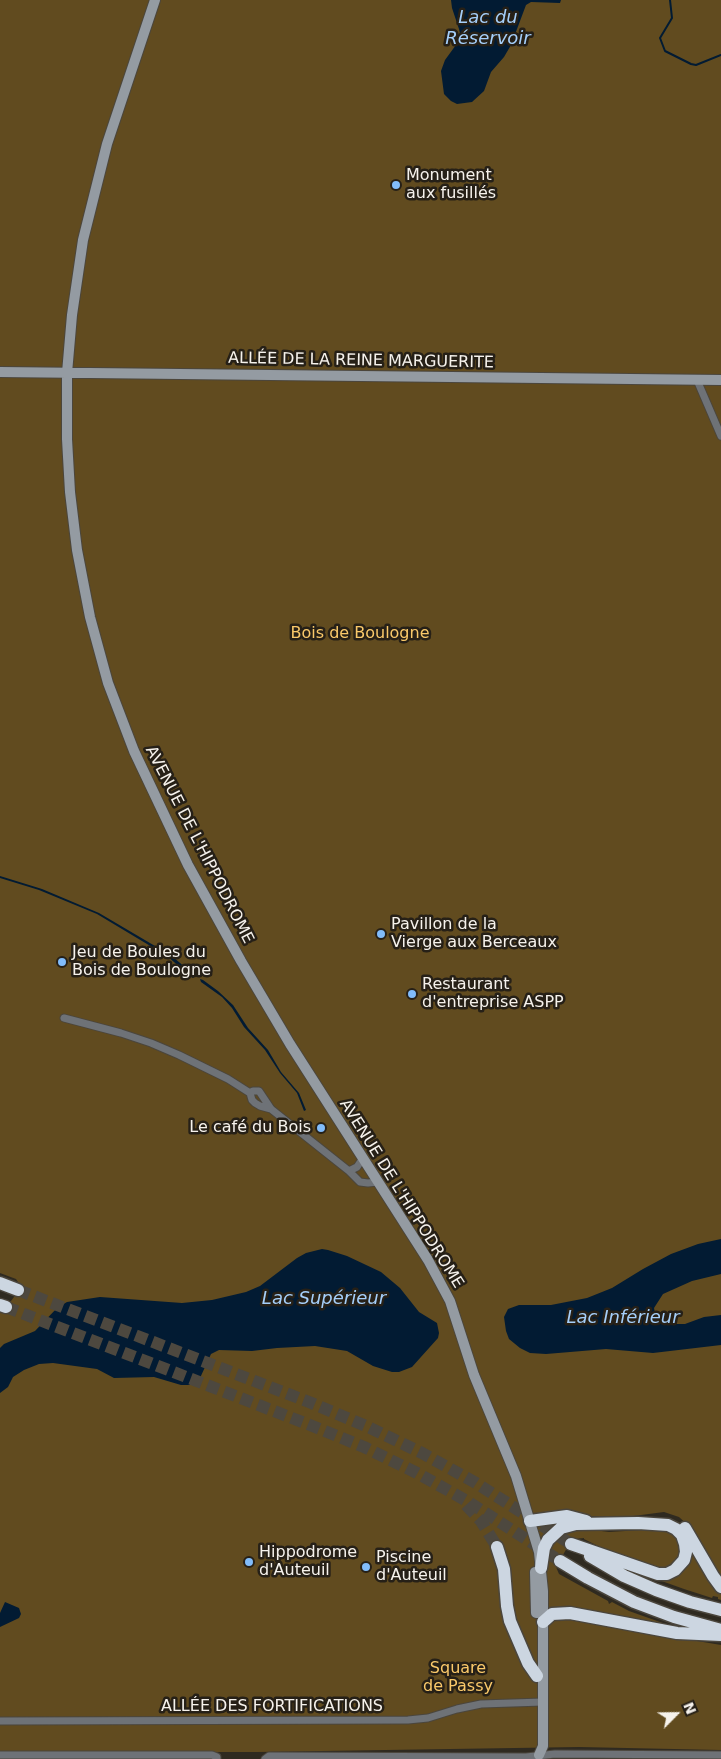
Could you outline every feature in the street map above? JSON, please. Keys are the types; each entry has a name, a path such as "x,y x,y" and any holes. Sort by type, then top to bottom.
{"highway":[{"path":"0,1283 18,1290"},
{"path":"530,1521 567,1516 593,1524"},
{"path":"627,1524 664,1517 679,1522 687,1530 721,1587"},
{"path":"541,1568 546,1543 556,1532 569,1525 668,1525 682,1535 685,1544 685,1556 682,1564 671,1572 658,1574 570,1544 605,1566 640,1584 684,1600 721,1610"},
{"path":"497,1547 504,1569 510,1621 528,1663 536,1676"},
{"path":"560,1561 634,1602 674,1617 721,1630"},
{"path":"543,1622 552,1614 570,1612 677,1633 721,1635"}],"main road":[{"name":"AVENUE DE L'HIPPODROME","path":"155,0 107,144 83,240 72,315 67,373 67,439 70,492 77,550 90,617 108,683 134,751 188,865 290,1044 440,1279 456,1318 480,1389 516,1476 534,1534"},
{"name":"ALLÉE DE LA REINE MARGUERITE","path":"0,372 721,380"},
{"path":"534,1534 541,1568 543,1622 540,1702 536,1746 538,1757"},
{"path":"534,1534 536,1676 540,1702"}],"street":[{"path":"697,380 721,436"},
{"path":"64,1018 121,1033 179,1055 228,1079 250,1093 253,1091 259,1092 271,1109 349,1171 360,1182 378,1182"},
{"path":"349,1171 357,1167 363,1158"},
{"name":"ALLÉE DES FORTIFICATIONS","path":"0,1721 408,1720 428,1718 457,1708 481,1704 540,1702"},
{"path":"265,1758 269,1756 538,1757 721,1754"},
{"path":"0,1755 212,1755 217,1758"}],"green space":[{"name":"Bois de Boulogne","path":"0,0 721,0 721,1580 690,1527 679,1517 664,1512 618,1518 589,1516 586,1529 609,1532 669,1530 681,1541 680,1558 665,1570 612,1553 584,1538 571,1541 556,1567 559,1574 608,1601 609,1604 612,1602 629,1611 674,1627 585,1622 721,1645 721,1750 579,1747 258,1752 0,1752 0,1312 5,1309 20,1289 20,1285 16,1279 0,1273"},
{"path":"690,1547 721,1591 721,1600 718,1597 713,1596 712,1598 656,1579 663,1579"}],"water":[{"name":"Lac du Réservoir","path":"451,0 561,0 560,3 531,2 526,5 511,45 504,57 491,72 484,91 472,102 457,104 444,94 441,71 445,60 461,38"},
{"path":"0,876 42,889 99,913 172,956 195,976 193,978 167,956 97,914 39,890 0,878"},
{"path":"200,979 218,991 233,1005 248,1028 268,1050 281,1072 299,1093 306,1110 304,1111 297,1093 280,1073 265,1050 244,1027 232,1008 222,997 201,982"},
{"name":"Lac Inférieur","path":"721,1239 721,1274 692,1281 663,1294 654,1308 656,1318 662,1322 673,1324 685,1324 704,1317 721,1315 721,1345 653,1353 606,1349 546,1354 530,1353 509,1339 504,1317 508,1309 519,1305 551,1305 587,1298 612,1288 671,1254 698,1244"},
{"name":"Lac Supérieur","path":"322,1249 347,1256 381,1272 400,1288 419,1312 437,1323 438,1338 412,1367 399,1372 392,1372 373,1366 347,1351 315,1346 252,1351 219,1350 211,1354 200,1378 193,1385 181,1385 154,1377 114,1378 97,1369 53,1363 39,1364 24,1370 13,1377 8,1387 0,1393 0,1348 4,1344 35,1331 57,1308 67,1302 100,1297 182,1303 212,1300 246,1292 260,1286 297,1258 306,1253"},
{"path":"5,1602 19,1608 21,1614 19,1618 0,1627 0,1613"}],"waterway":[{"path":"670,0 672,18 660,38 665,51 696,65 721,55"}],"tunnel":[{"path":"18,1290 309,1402 366,1426 422,1453 476,1483 571,1544"},
{"path":"6,1307 364,1447 417,1473 467,1501 560,1561"},
{"path":"466,1505 481,1521 497,1547"}],"place":[{"name":"Monument aux fusillés","path":"396,185"},
{"name":"Pavillon de la Vierge aux Berceaux","path":"381,934"},
{"name":"Jeu de Boules du Bois de Boulogne","path":"62,962"},
{"name":"Restaurant d'entreprise ASPP","path":"412,994"},
{"name":"Le café du Bois","path":"321,1128"},
{"name":"Hippodrome d'Auteuil","path":"249,1562"},
{"name":"Piscine d'Auteuil","path":"366,1567"}],"park label":[{"name":"Square de Passy","path":"458,1678"}]}
